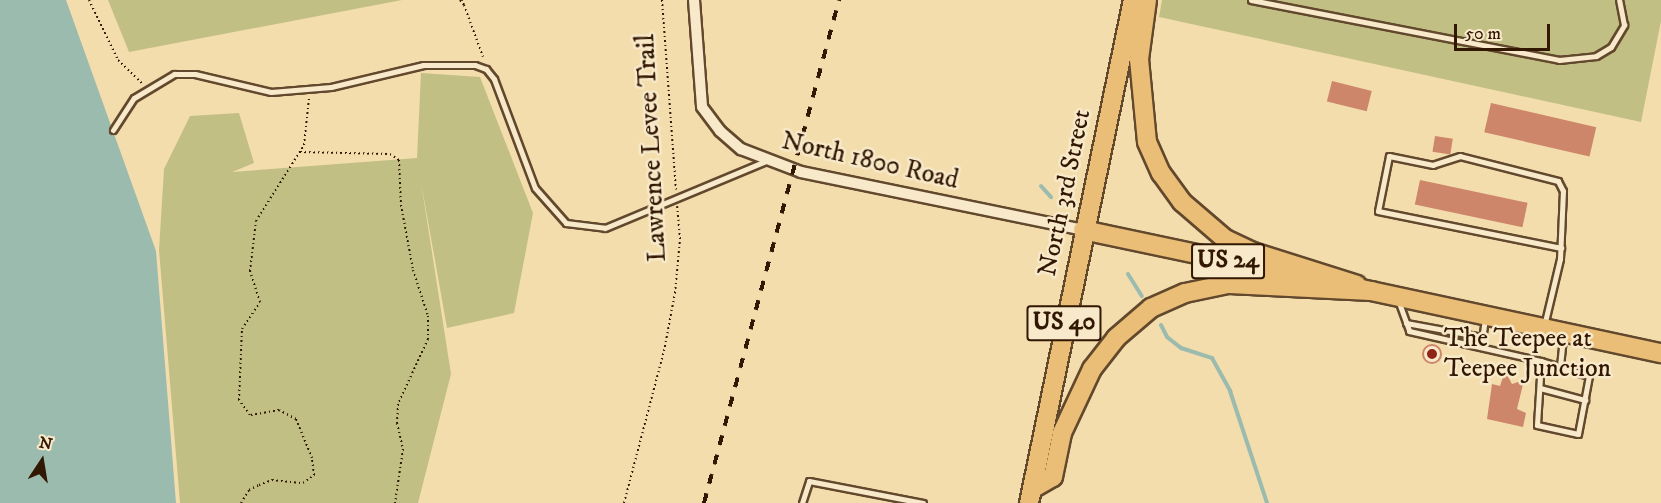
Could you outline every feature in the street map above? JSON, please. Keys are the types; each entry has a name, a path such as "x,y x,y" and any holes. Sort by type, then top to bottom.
{"main road":[{"name":"North 3rd Street","path":"1030,496 1132,0"},
{"path":"1147,0 1139,59 1146,131 1161,173 1182,202 1225,239 1252,252 1372,291"},
{"name":"US 24","path":"1083,230 1661,353"},
{"path":"1030,496 1053,477 1062,433 1092,369 1116,338 1151,309 1185,293 1228,284 1372,291"}],"street":[{"name":"North 1800 Road","path":"694,0 702,107 730,140 766,161 801,172 1083,230"}],"lane":[{"path":"1251,0 1559,60 1596,56 1611,47 1624,25 1619,0"},
{"path":"113,130 134,98 174,74 195,74 271,92 310,89 423,65 486,69 494,79 535,188 566,223 605,228 766,161"},
{"path":"1544,328 1561,248 1563,191 1558,181 1460,156 1433,165 1389,156 1378,211 1561,248"},
{"path":"1396,296 1409,332 1480,346 1540,361 1560,366 1589,376 1578,434 1537,425 1540,361"},
{"path":"1480,346 1486,315"},
{"path":"1406,322 1482,337"},
{"path":"1560,366 1563,332"},
{"path":"1540,388 1585,400"},
{"path":"802,503 808,481 922,503"}],"path":[{"path":"89,0 118,60 148,89"},
{"path":"461,0 486,69"},
{"name":"Lawrence Levee Trail","path":"624,503 664,351 675,292 680,239 662,0"},
{"path":"241,503 249,490 272,480 303,483 314,475 312,458 296,419 279,410 250,415 239,400 242,329 260,302 250,271 256,220 300,152 310,89"},
{"path":"300,152 390,154 399,160 401,205 413,270 428,316 428,339 398,404 403,450 395,503"}],"shaded area":[{"path":"0,0 66,0 156,251 176,503 0,503"},
{"path":"108,0 402,0 129,52"},
{"path":"1162,0 1661,0 1661,21 1641,122 1159,17"},
{"path":"421,73 480,77 533,213 514,313 447,328 421,182 451,374 418,503 180,503 159,250 164,169 190,116 239,113 254,163 232,172 417,158"}],"building":[{"path":"1332,81 1372,91 1367,111 1327,101"},
{"path":"1491,103 1596,127 1589,157 1484,132"},
{"path":"1435,136 1453,139 1450,155 1432,152"},
{"path":"1420,180 1528,203 1522,227 1415,204"},
{"name":"The Teepee at Teepee Junction","path":"1432,344 1439,347 1442,354 1439,361 1432,364 1425,361 1422,354 1425,347"},
{"path":"1505,371 1512,384 1524,380 1517,409 1526,413 1523,427 1487,419 1492,384 1500,386"}],"waterway":[{"path":"1041,186 1051,197"},
{"path":"1128,274 1142,296"},
{"path":"1161,325 1167,337 1181,348 1212,358 1230,391 1267,503"}],"railway":[{"path":"704,503 839,0"}],"place":[{"name":"The Teepee at Teepee Junction","path":"1432,354"}]}
